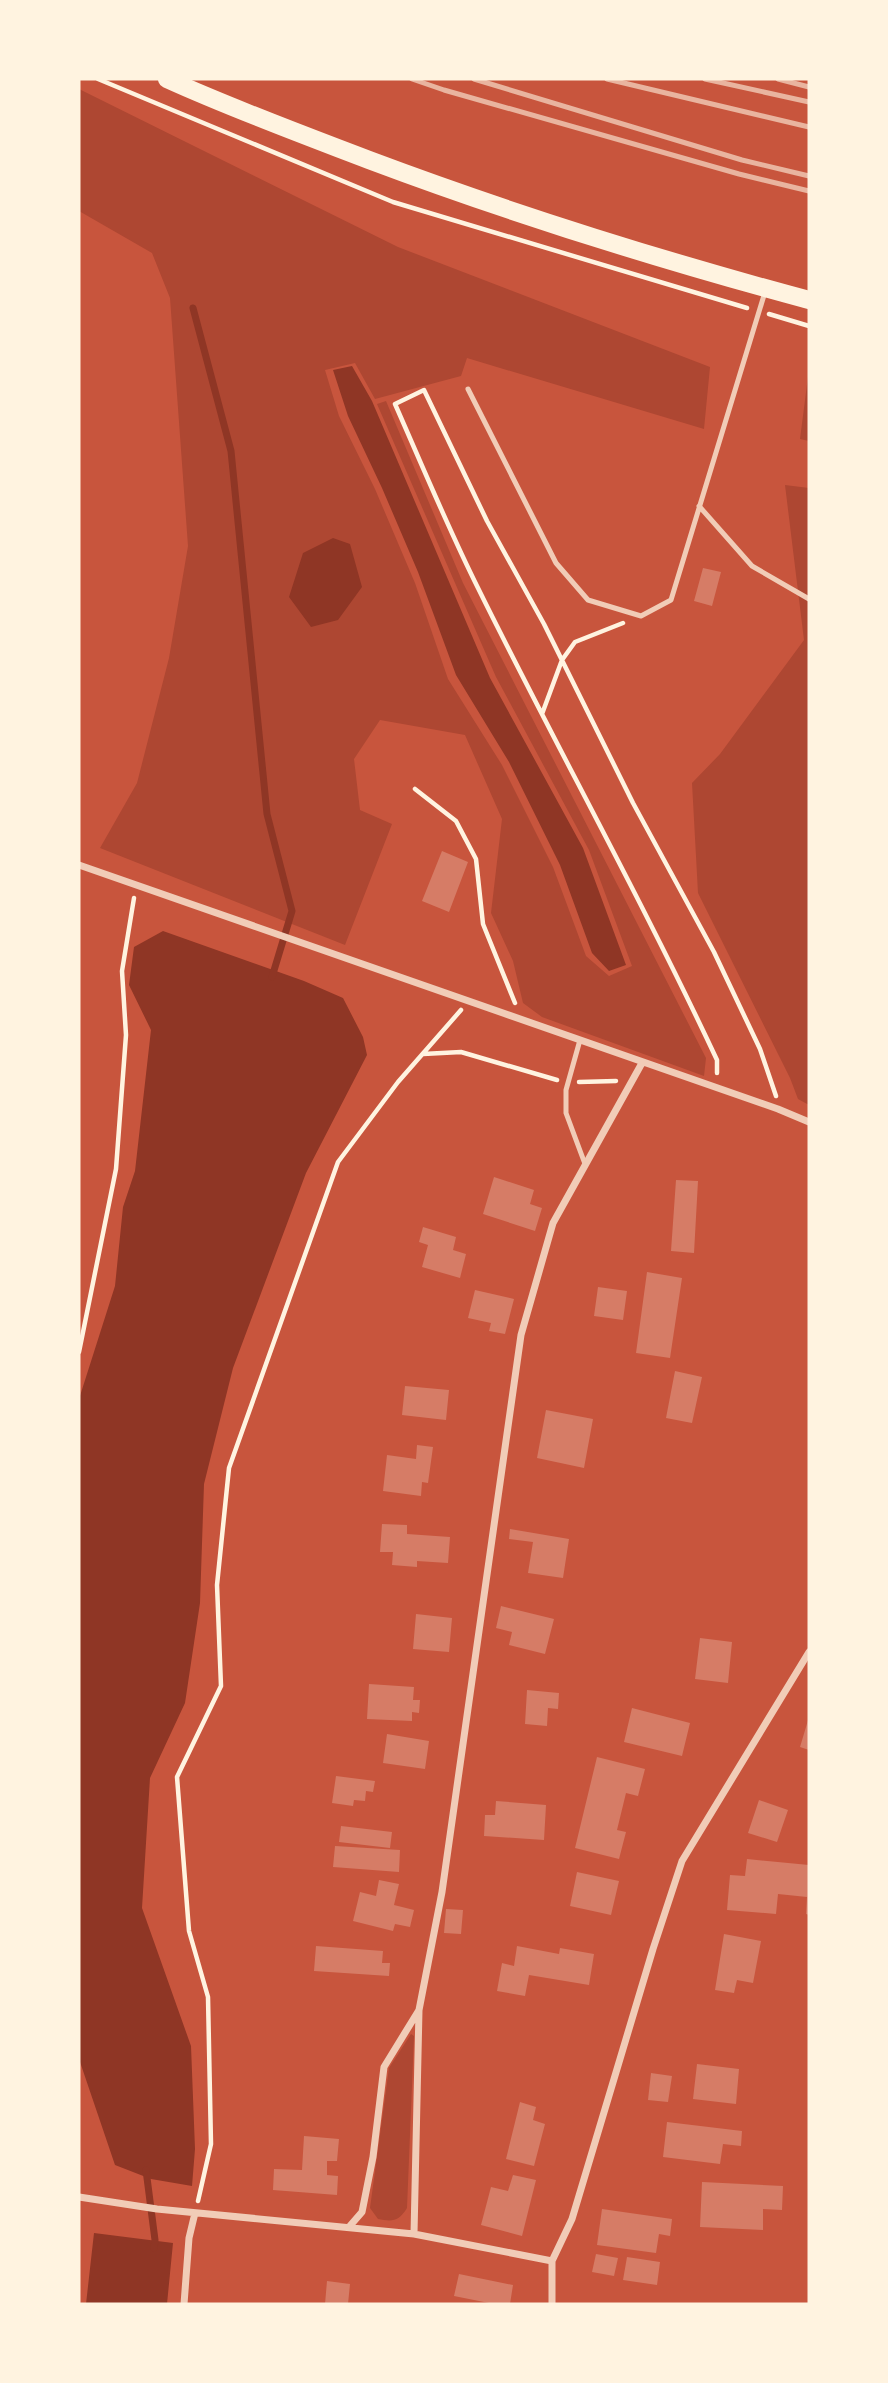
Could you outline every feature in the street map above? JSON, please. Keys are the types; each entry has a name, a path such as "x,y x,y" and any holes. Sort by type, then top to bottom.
{"main road":[{"path":"167,79 235,110 468,197 690,268 809,300"}],"street":[{"path":"79,865 809,1122"},
{"path":"414,2234 419,2010 442,1892 521,1335 552,1223 642,1063"},
{"path":"552,2304 552,2261 572,2219 682,1861 809,1652"},
{"path":"349,2227 362,2212 373,2157 384,2067 419,2010"},
{"path":"79,2197 147,2208 414,2234 552,2261"},
{"path":"184,2304 189,2238 195,2213"}],"lane":[{"path":"468,389 556,563 588,600 641,616 671,600 766,289"},
{"path":"699,506 752,566 809,599"},
{"path":"580,1040 568,1083 566,1113 585,1164"}],"path":[{"path":"718,1088 717,1060 476,585 395,404 424,390 487,521 562,660 633,803 714,952 760,1049 776,1090 778,1109"},
{"path":"541,714 562,660 575,642 641,616"},
{"path":"415,789 456,821 476,859 483,924 522,1020"},
{"path":"79,1352 116,1169 126,1035 122,971 136,887"},
{"path":"195,2213 211,2144 208,1997 189,1931 177,1777 221,1686 217,1585 229,1468 338,1162 398,1082 469,1001"},
{"path":"422,1054 461,1052 568,1083 633,1080"}],"shaded area":[{"path":"79,89 398,247 710,367 704,429 467,358 461,376 375,399 355,363 325,370 339,416 375,489 415,583 448,679 502,765 553,867 586,956 609,976 632,966 589,850 496,677 377,404 386,401 463,583 706,1058 704,1076 542,1017 523,1003 513,961 491,913 502,819 465,735 380,720 354,759 360,810 392,824 345,945 100,848 137,783 169,658 188,546 170,298 152,253 79,211"},
{"path":"352,366 372,401 490,678 583,848 626,965 609,971 592,953 560,865 509,762 456,675 418,572 348,416 333,370"},
{"path":"809,369 809,441 800,439"},
{"path":"785,485 809,488 809,1105 798,1099 698,893 692,783 720,754 804,640"},
{"path":"333,538 350,544 362,587 338,620 311,627 289,597 303,553"},
{"path":"163,931 304,981 343,998 363,1037 367,1055 306,1173 233,1368 204,1484 200,1603 185,1703 150,1778 142,1908 191,2046 195,2149 192,2186 151,2179 115,2165 79,2059 79,1399 115,1286 123,1207 135,1171 151,1030 129,985 134,947"},
{"path":"411,2034 414,2036 407,2208 398,2218 383,2220 378,2219 370,2208 389,2068"},
{"path":"94,2233 173,2243 167,2304 86,2304"}],"building":[{"path":"703,568 721,572 712,606 694,601"},
{"path":"442,851 468,862 449,912 422,901"},
{"path":"494,1177 534,1190 530,1204 542,1208 535,1231 483,1214"},
{"path":"676,1180 698,1181 694,1253 671,1251"},
{"path":"423,1227 456,1237 453,1250 466,1254 460,1278 422,1267 428,1245 419,1242"},
{"path":"647,1272 682,1278 670,1358 636,1353"},
{"path":"598,1287 627,1291 623,1320 594,1316"},
{"path":"475,1290 514,1299 505,1334 489,1331 491,1323 468,1318"},
{"path":"675,1371 702,1377 692,1423 666,1418"},
{"path":"405,1386 449,1390 446,1420 402,1415"},
{"path":"546,1410 593,1419 584,1468 537,1458"},
{"path":"417,1445 433,1447 428,1483 422,1482 421,1496 383,1491 387,1455 416,1459"},
{"path":"382,1524 407,1525 407,1534 450,1537 448,1563 417,1561 417,1567 392,1565 393,1552 380,1552"},
{"path":"510,1529 569,1539 563,1578 528,1573 533,1542 509,1539"},
{"path":"501,1606 554,1619 545,1654 509,1645 512,1632 496,1628"},
{"path":"416,1614 452,1618 449,1652 413,1649"},
{"path":"700,1638 732,1642 728,1683 695,1679"},
{"path":"369,1684 414,1687 413,1700 420,1700 419,1713 412,1712 412,1721 367,1719"},
{"path":"527,1690 559,1693 558,1709 548,1708 547,1726 525,1724"},
{"path":"632,1708 690,1723 682,1756 624,1742"},
{"path":"809,1717 809,1750 800,1747"},
{"path":"387,1734 429,1741 425,1769 383,1763"},
{"path":"597,1757 645,1769 638,1796 626,1793 617,1830 626,1832 619,1859 575,1848"},
{"path":"336,1776 375,1781 373,1792 366,1791 365,1801 354,1800 353,1806 332,1803"},
{"path":"759,1800 788,1810 777,1842 748,1833"},
{"path":"496,1801 546,1805 544,1840 484,1836 485,1815 495,1815"},
{"path":"341,1826 392,1832 390,1848 339,1842"},
{"path":"335,1846 400,1850 399,1872 333,1867"},
{"path":"747,1859 809,1865 809,1915 806,1914 807,1897 778,1894 776,1914 727,1910 730,1875 745,1876"},
{"path":"577,1872 619,1881 611,1915 570,1906"},
{"path":"379,1880 399,1884 394,1905 414,1910 410,1927 395,1924 393,1931 353,1921 360,1892 376,1896"},
{"path":"446,1909 463,1910 461,1934 444,1933"},
{"path":"724,1934 761,1941 753,1983 737,1980 734,1993 715,1990"},
{"path":"316,1946 383,1951 382,1963 390,1963 389,1976 314,1971"},
{"path":"517,1946 559,1954 560,1948 594,1954 589,1985 529,1975 525,1996 497,1991 502,1963 514,1966"},
{"path":"697,2064 739,2069 736,2104 693,2099"},
{"path":"651,2073 672,2076 668,2102 648,2100"},
{"path":"520,2102 536,2107 533,2120 545,2124 534,2166 506,2159"},
{"path":"667,2122 742,2131 741,2146 723,2144 720,2164 663,2157"},
{"path":"304,2136 339,2139 337,2161 327,2161 327,2175 338,2176 337,2195 273,2190 274,2169 302,2170"},
{"path":"513,2175 536,2180 522,2236 481,2225 491,2187 508,2191"},
{"path":"702,2182 783,2186 782,2210 763,2209 763,2230 700,2227"},
{"path":"602,2209 672,2219 670,2236 659,2234 656,2253 597,2245"},
{"path":"596,2254 618,2258 614,2276 592,2272"},
{"path":"627,2257 660,2262 657,2285 623,2280"},
{"path":"459,2274 513,2285 510,2304 494,2304 454,2296"},
{"path":"327,2281 350,2284 348,2304 325,2304"}],"waterway":[{"path":"193,308 231,451 267,814 292,911 272,977"},
{"path":"146,2170 154,2248"}],"railway":[{"path":"412,79 739,174 809,191"},
{"path":"474,79 742,160 809,176"},
{"path":"607,79 809,127"},
{"path":"705,79 809,102"},
{"path":"778,79 809,87"}]}
